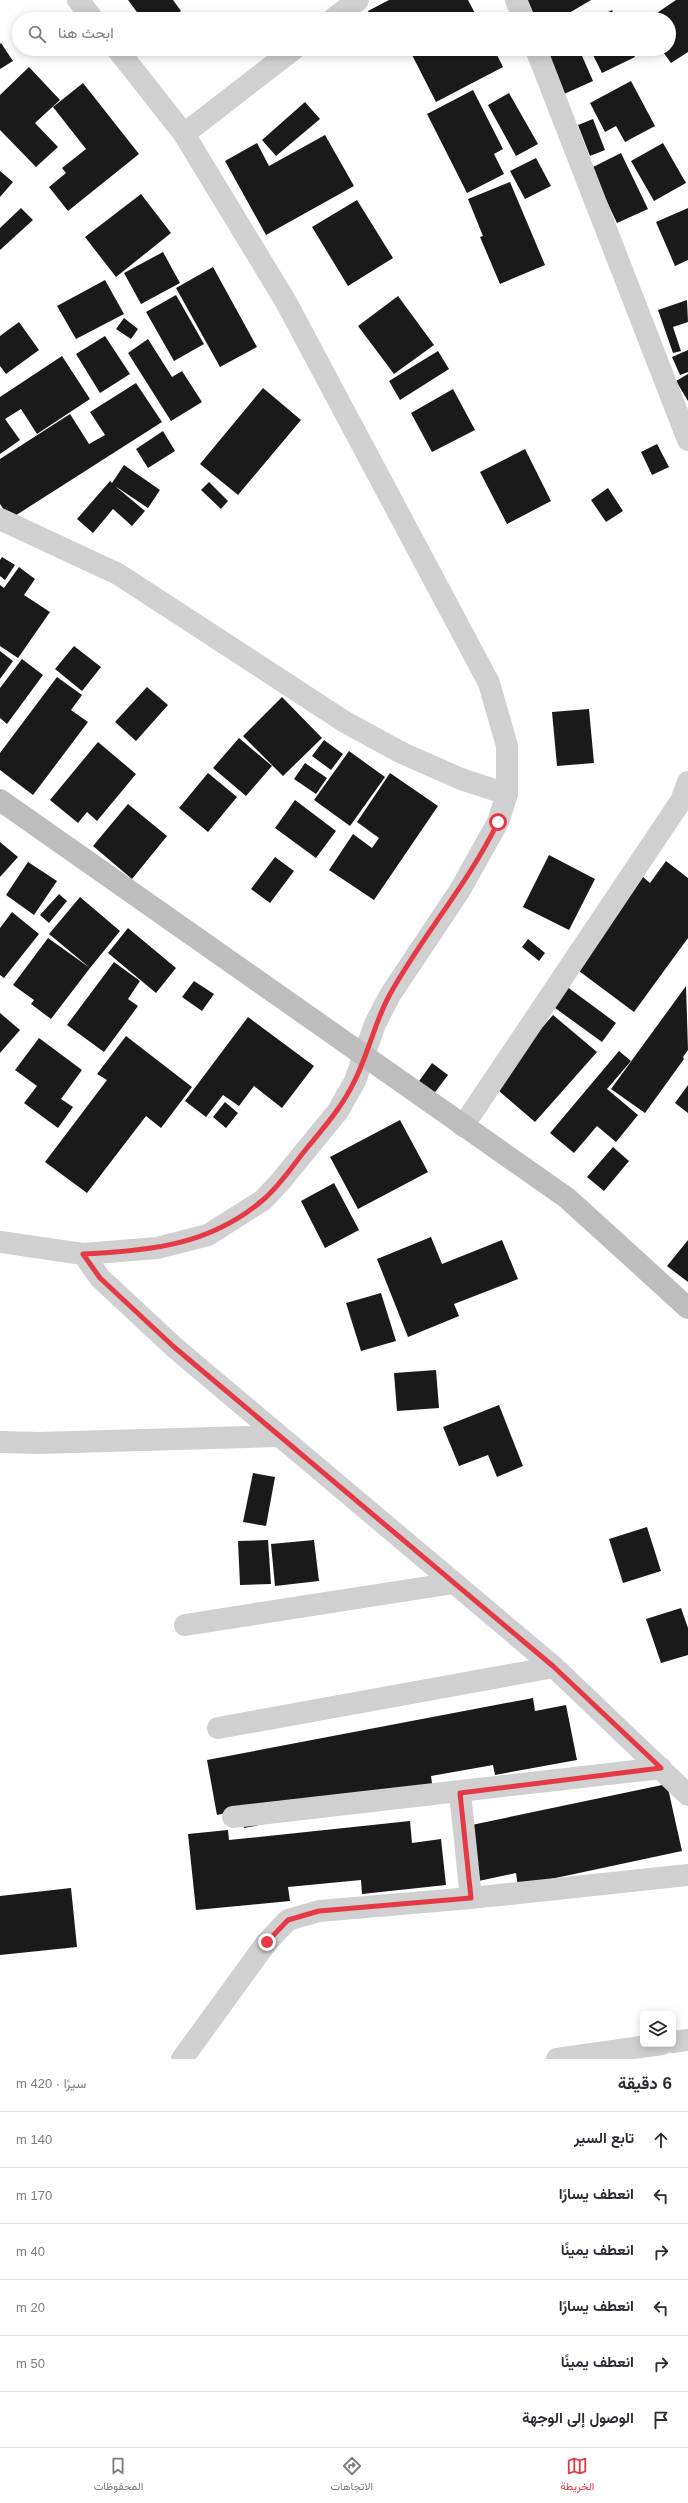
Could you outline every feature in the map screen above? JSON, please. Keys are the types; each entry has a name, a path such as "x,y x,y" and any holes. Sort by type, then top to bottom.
{"main road":[{"path":"0,800 84,858 363,1057 567,1198 688,1308"}],"street":[{"path":"78,0 87,12"},
{"path":"342,12 358,0"},
{"path":"516,0 521,12"},
{"path":"0,1242 83,1254 157,1248 208,1235 263,1200 280,1182 338,1111 355,1081 375,1024 390,995 488,842 507,794 507,746 489,683 286,302 184,134 123,56"},
{"path":"184,134 285,56"},
{"path":"539,56 688,440"},
{"path":"0,519 118,574 345,722 402,753 461,779 507,794"},
{"path":"463,1126 686,797"},
{"path":"83,1254 100,1278 128,1306 278,1436 554,1667 688,1795"},
{"path":"0,1442 39,1444 278,1436"},
{"path":"185,1625 454,1582"},
{"path":"218,1728 554,1667"},
{"path":"233,1817 460,1793 661,1768"},
{"path":"460,1793 471,1898"},
{"path":"182,2059 267,1942 288,1920 319,1911 471,1898 688,1875"},
{"path":"676,2042 688,2040"},
{"path":"558,2059 641,2047"}],"building":[{"path":"128,0 173,0 181,11 180,12 137,12"},
{"path":"389,0 468,0 474,12 369,12"},
{"path":"517,0 591,0 571,12 523,12"},
{"path":"676,0 688,0 688,52 671,63 666,56 676,56 676,12 658,12"},
{"path":"1,43 13,61 0,69 0,44"},
{"path":"413,56 498,56 503,67 436,102"},
{"path":"547,56 582,56 593,81 564,94"},
{"path":"594,56 634,56 635,57 602,73"},
{"path":"29,67 60,100 35,123 58,147 36,167 0,130 0,95"},
{"path":"631,81 655,126 625,142 616,126 605,132 590,103"},
{"path":"83,83 139,154 68,211 49,187 66,173 62,168 86,149 53,107"},
{"path":"473,90 503,149 494,154 504,174 467,193 427,114"},
{"path":"509,93 538,144 516,156 488,105"},
{"path":"305,102 320,119 276,156 262,140"},
{"path":"593,119 605,150 590,156 578,125"},
{"path":"325,135 354,186 266,235 225,161 257,143 269,166"},
{"path":"663,143 686,183 654,201 631,161"},
{"path":"621,153 648,209 617,223 591,168"},
{"path":"536,158 551,186 525,199 510,171"},
{"path":"0,171 13,182 0,197"},
{"path":"510,182 545,265 500,284 480,237 483,236 468,199"},
{"path":"141,194 171,233 116,277 85,237"},
{"path":"357,200 393,258 348,286 312,227"},
{"path":"21,208 33,220 0,250 0,228"},
{"path":"688,208 688,260 675,266 656,222"},
{"path":"163,252 180,283 141,304 124,273"},
{"path":"213,267 257,347 220,367 176,288"},
{"path":"105,280 124,314 76,339 57,306"},
{"path":"176,295 204,344 174,361 146,312"},
{"path":"398,296 434,345 394,374 358,326"},
{"path":"687,300 688,322 673,327 681,351 673,353 658,310"},
{"path":"124,318 138,329 131,339 116,329"},
{"path":"19,322 39,350 6,374 0,366 0,336"},
{"path":"105,336 130,374 100,393 76,354"},
{"path":"148,339 172,377 182,371 202,402 171,421 128,353"},
{"path":"688,350 688,372 680,375 672,357"},
{"path":"438,351 449,369 400,400 389,381"},
{"path":"62,356 90,399 37,434 21,409 5,419 20,440 0,454 0,397"},
{"path":"688,374 688,401 676,381"},
{"path":"136,383 162,422 10,519 0,504 0,459 70,414 89,444 105,435 90,412"},
{"path":"263,388 301,420 238,495 200,464"},
{"path":"453,389 475,430 432,452 411,413"},
{"path":"163,431 175,451 148,468 136,449"},
{"path":"657,444 669,467 652,475 641,452"},
{"path":"525,449 551,501 507,524 480,472"},
{"path":"124,465 160,490 148,508 115,486 145,511 132,526 113,509 93,533 77,519 110,481 112,483"},
{"path":"209,482 228,501 221,509 201,490"},
{"path":"608,488 623,511 606,522 591,500"},
{"path":"2,557 15,565 5,580 0,576 0,560"},
{"path":"19,567 35,579 24,595 50,612 18,658 0,646 0,585 4,588"},
{"path":"74,646 101,667 82,691 55,669"},
{"path":"0,651 13,661 0,679"},
{"path":"22,659 43,675 7,724 0,718 0,688"},
{"path":"57,677 82,695 71,710 88,722 33,795 0,770 0,753"},
{"path":"147,687 168,705 136,741 115,722"},
{"path":"282,697 322,738 283,776 243,736"},
{"path":"589,709 594,763 557,766 552,712"},
{"path":"239,738 272,766 246,796 213,768"},
{"path":"324,740 343,754 331,770 312,756"},
{"path":"98,742 136,774 97,821 87,812 78,823 50,800"},
{"path":"349,751 385,777 350,826 314,800"},
{"path":"305,763 327,778 316,794 294,779"},
{"path":"208,773 237,797 208,832 179,808"},
{"path":"390,773 438,806 374,900 329,870 353,834 372,848 379,838 357,822"},
{"path":"295,800 336,831 316,858 275,828"},
{"path":"128,804 167,836 132,879 93,846"},
{"path":"0,842 18,857 0,877"},
{"path":"549,855 595,879 569,930 523,907"},
{"path":"275,857 294,871 270,903 251,889"},
{"path":"666,861 688,878 688,938 634,1012 575,968 643,877 650,883"},
{"path":"28,862 57,881 34,915 6,895"},
{"path":"59,894 67,901 49,923 40,915"},
{"path":"80,897 120,931 90,968 49,934"},
{"path":"12,912 39,934 4,978 0,975 0,928"},
{"path":"128,928 176,968 156,993 108,953"},
{"path":"48,938 90,968 51,1019 31,1004 34,1000 13,985"},
{"path":"528,939 545,953 539,961 522,947"},
{"path":"114,962 140,981 128,999 138,1006 104,1052 67,1025"},
{"path":"194,981 214,994 202,1011 182,997"},
{"path":"566,986 616,1023 602,1042 551,1005"},
{"path":"686,986 688,1050 683,1057 684,1059 645,1113 611,1089"},
{"path":"0,1013 20,1030 0,1053"},
{"path":"553,1015 597,1052 535,1122 492,1085"},
{"path":"248,1017 314,1066 282,1108 254,1086 239,1106 223,1095 206,1117 185,1101"},
{"path":"126,1036 192,1087 161,1128 146,1116 87,1193 45,1162 107,1080 97,1074"},
{"path":"39,1038 82,1070 61,1099 73,1107 58,1128 24,1103 37,1086 15,1070"},
{"path":"619,1051 631,1061 607,1089 638,1115 616,1142 597,1126 574,1153 550,1133"},
{"path":"432,1063 448,1075 433,1095 417,1084"},
{"path":"688,1085 688,1113 675,1103"},
{"path":"225,1102 238,1113 226,1128 213,1117"},
{"path":"400,1120 428,1172 358,1209 330,1157"},
{"path":"613,1147 629,1161 604,1191 587,1177"},
{"path":"334,1183 359,1230 325,1248 301,1201"},
{"path":"431,1237 442,1264 502,1240 518,1279 454,1304 459,1316 408,1337 377,1259"},
{"path":"688,1240 688,1282 667,1266"},
{"path":"381,1293 396,1341 361,1351 346,1303"},
{"path":"436,1370 439,1408 397,1411 394,1373"},
{"path":"499,1405 523,1466 497,1477 488,1455 459,1466 443,1427"},
{"path":"253,1473 275,1477 266,1526 243,1522"},
{"path":"647,1527 661,1571 623,1583 609,1539"},
{"path":"268,1540 271,1584 240,1585 238,1541"},
{"path":"314,1540 319,1581 275,1586 271,1544"},
{"path":"681,1608 688,1628 688,1655 661,1663 646,1619"},
{"path":"533,1698 535,1711 566,1705 577,1760 495,1775 493,1765 431,1776 433,1791 244,1828 241,1810 217,1815 207,1760"},
{"path":"667,1784 682,1851 518,1886 516,1873 474,1882 462,1827"},
{"path":"410,1821 412,1843 441,1839 446,1885 362,1894 361,1880 288,1887 290,1901 196,1910 188,1834 228,1830 229,1840"},
{"path":"71,1888 77,1947 0,1955 0,1896"}],"route":[{"path":"267,1942 288,1920 319,1911 471,1898 460,1793 661,1768 554,1667 454,1582 400,1540 355,1499 278,1436 174,1347 128,1306 100,1278 83,1254 124,1252 157,1248 208,1235 263,1200 280,1182 338,1111 355,1081 375,1024 390,995 407,967 460,890 498,822"}]}
